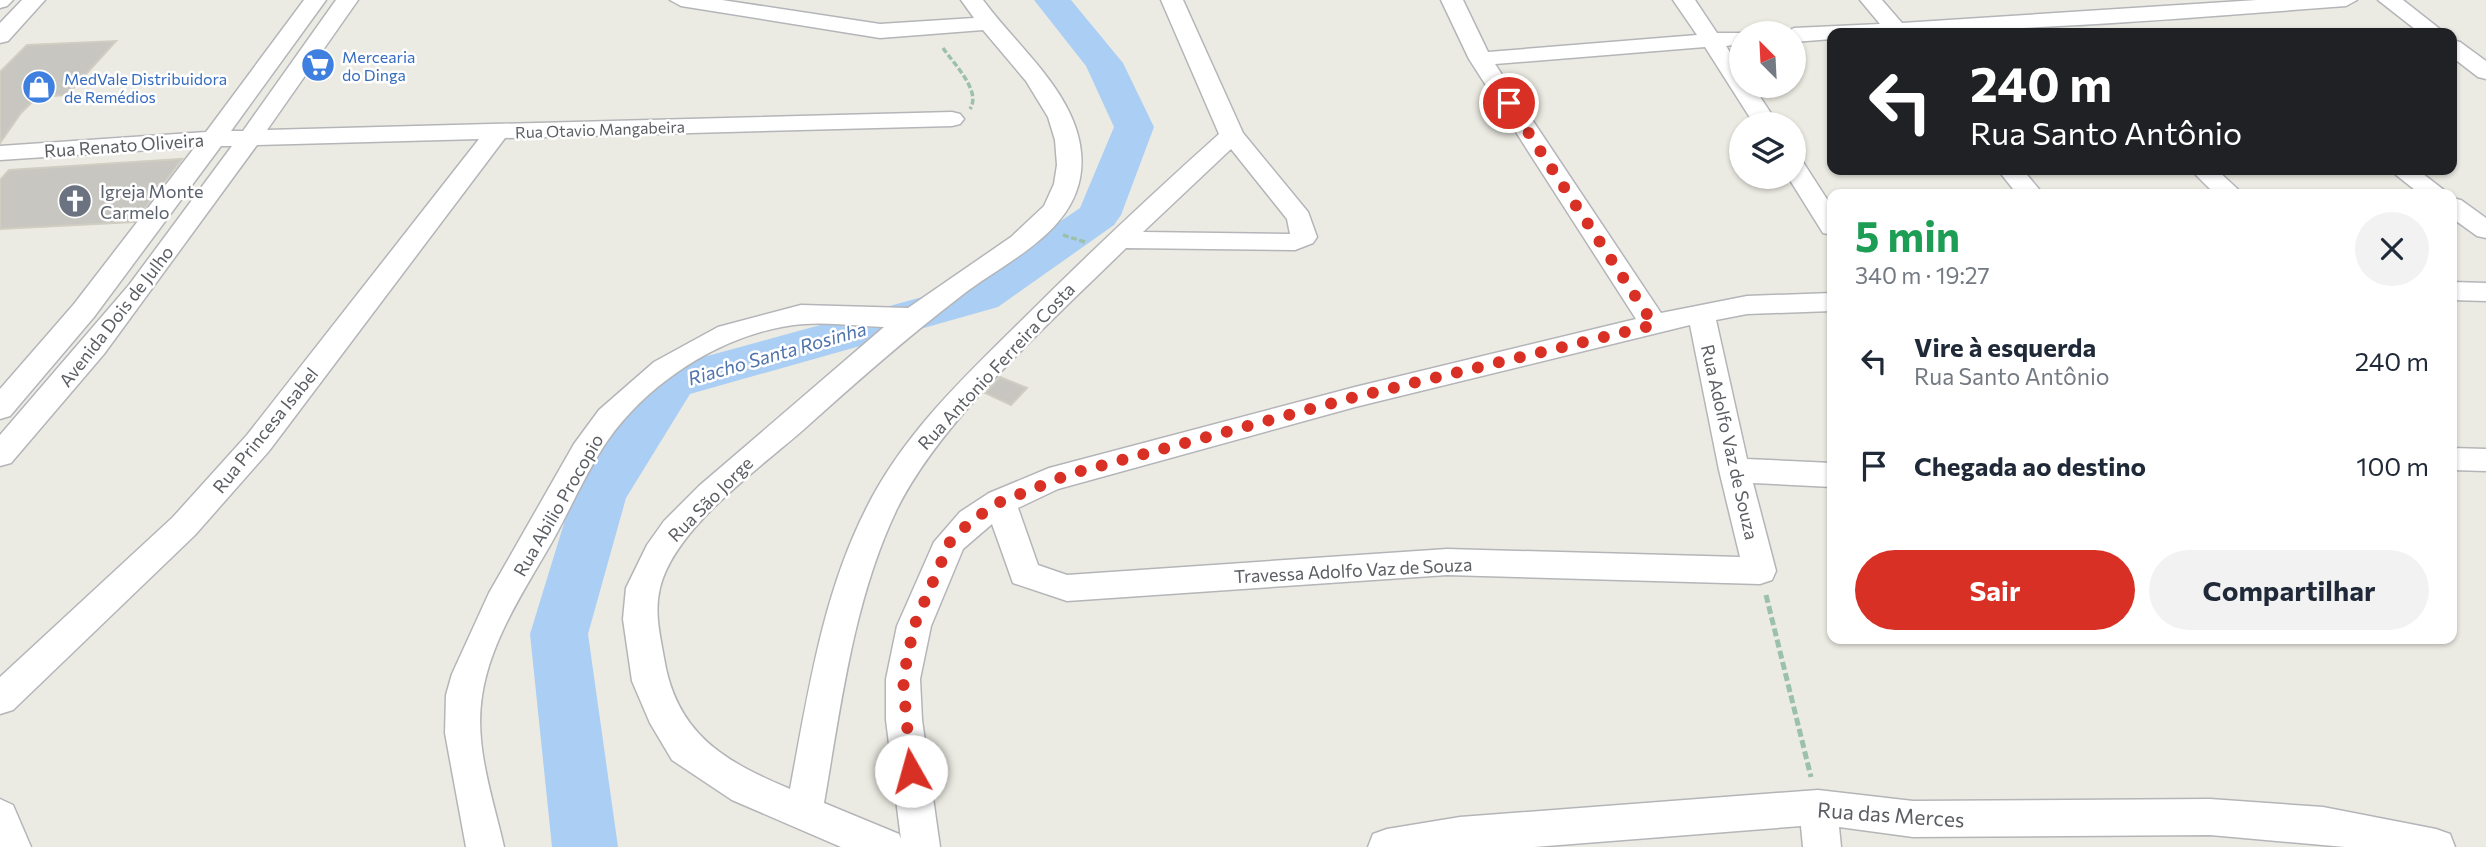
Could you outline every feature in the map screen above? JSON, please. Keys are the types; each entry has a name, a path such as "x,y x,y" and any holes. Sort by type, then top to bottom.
{"street":[{"name":"Avenida Dois de Julho","path":"0,408 53,350 140,242 315,0"},
{"name":"Avenida Dois de Julho","path":"0,455 75,370 141,288 347,0"},
{"path":"681,0 880,31 930,30 988,23"},
{"path":"914,316 1032,232 1052,212 1066,189 1070,164 1063,124 1051,97 988,23 972,0"},
{"path":"1103,242 1280,243 1295,242 1304,237 1305,230 1299,218 1232,135 1172,0"},
{"path":"1452,0 1480,58 1654,325"},
{"path":"1685,0 1729,65"},
{"path":"1871,0 1894,28"},
{"path":"2016,0 2046,28 2174,6 2346,0"},
{"path":"2389,0 2427,28"},
{"path":"0,11 30,5"},
{"path":"0,36 30,5"},
{"path":"2174,6 2205,28"},
{"path":"1806,35 1827,34"},
{"path":"1480,58 1729,38"},
{"path":"2457,51 2486,72"},
{"name":"Rua Otavio Mangabeira","path":"248,138 952,119"},
{"name":"Rua Princesa Isabel","path":"0,699 184,526 258,443 497,132"},
{"name":"Rua Antonio Ferreira Costa","path":"804,813 833,654 859,561 906,463 1103,242 1232,135"},
{"name":"Rua Renato Oliveira","path":"0,153 248,138"},
{"path":"2014,175 2026,189"},
{"path":"2209,175 2224,189"},
{"path":"2409,175 2429,189"},
{"path":"1806,186 1827,219"},
{"path":"2457,210 2486,230"},
{"path":"2457,291 2486,292"},
{"path":"921,847 904,720 903,679 914,626 950,542 971,521 1000,502 1049,480 1355,397 1701,313 1746,305 1827,302"},
{"name":"Rua Adolfo Vaz de Souza","path":"1701,313 1734,470 1760,571"},
{"name":"Rua Abilio Procopio","path":"485,847 463,731 464,695 476,659 503,602 584,454 608,419 653,377 686,354 746,328 808,314 914,316"},
{"name":"Rua São Jorge","path":"885,847 745,788 685,748 663,712 650,681 640,619 643,588 658,554 675,530 710,494 914,316"},
{"path":"2457,459 2486,460"},
{"path":"1734,470 1827,475"},
{"name":"Travessa Adolfo Vaz de Souza","path":"1000,502 1025,575 1067,588 1447,562 1760,571"},
{"path":"1818,807 1822,847"},
{"name":"Rua das Merces","path":"1387,847 1818,807 1913,819 2210,817 2323,825 2436,847"},
{"path":"0,817 12,847"}],"path":[{"path":"930,30 973,92 974,103 968,112 952,119"},
{"path":"1052,231 1103,242"},
{"path":"1760,571 1818,807"}],"building":[{"path":"116,41 67,95 37,97 21,113 0,143 0,72 27,45"},
{"name":"Igreja Monte Carmelo","path":"182,159 134,222 0,229 0,180 9,170"},
{"path":"1000,377 1027,388 1011,405 985,393"}],"waterway":[{"name":"Riacho Santa Rosinha","path":"585,847 559,634 600,494 673,382 982,296 1099,215 1134,127 1104,63 1052,0"}],"place":[{"name":"Mercearia do Dinga","path":"318,65"},
{"name":"MedVale Distribuidora de Remédios","path":"39,87"},
{"name":"Igreja Monte Carmelo","path":"75,201"}],"route":[{"path":"911,771 904,720 903,679 914,626 950,542 971,521 1000,502 1049,480 1070,474 1355,397 1654,325 1509,103"}]}
